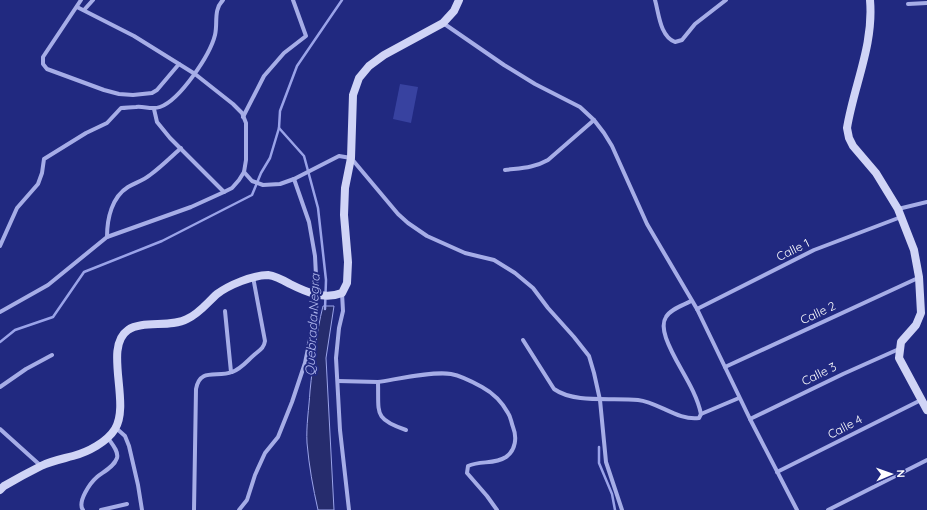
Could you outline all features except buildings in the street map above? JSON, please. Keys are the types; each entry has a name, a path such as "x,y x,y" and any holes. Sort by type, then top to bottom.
{"main road":[{"path":"0,490 4,486 41,466 75,456 93,448 108,438 116,428 119,417 120,403 118,344 123,334 128,330 135,326 175,323 187,319 219,293 253,277 268,275 320,296 338,294 347,283 348,262 344,202 345,188 351,158 353,95 359,78 369,66 384,55 443,23 454,11 459,0"},
{"path":"870,0 871,11 869,37 847,128 849,138 853,146 876,173 898,208 914,250 920,277 921,313 916,325 901,342 899,358 927,410"}],"street":[{"path":"80,0 77,7 43,57 43,64 46,69 104,90 119,94 133,95 152,93 157,90 179,64"},
{"path":"84,10 93,0"},
{"path":"0,246 17,208 38,184 42,173 44,160 86,133 107,123 120,108 137,106 154,109 169,102 181,91 195,74 211,48 216,34 218,7 223,0"},
{"path":"243,117 264,76 284,53 306,36 293,0"},
{"path":"655,0 662,28 667,36 675,42 682,40 695,24 726,0"},
{"path":"908,4 927,3"},
{"path":"0,312 48,285 107,237 191,207 224,192 232,188 244,172 246,160 246,123 242,113 195,74 134,36 77,7"},
{"path":"443,23 504,65 535,84 580,107 594,120 612,146 647,224 697,310 739,398 797,510"},
{"path":"154,109 157,122 170,138 224,192"},
{"path":"505,170 540,165 583,131 594,120"},
{"path":"107,237 107,227 114,201 120,193 150,176 181,148"},
{"path":"244,172 252,181 263,185 280,184 301,176 339,156 351,158 398,214 408,223 427,236 465,253 494,260 515,273 533,288 589,356 600,400 606,462 622,510"},
{"path":"239,510 247,500 255,474 265,453 278,437 292,402 305,363 320,296 309,222 294,179"},
{"path":"898,208 927,202"},
{"name":"Calle 1","path":"697,310 814,250 901,217"},
{"path":"194,510 196,389 198,382 204,376 231,372 242,366 264,346 265,341 253,277"},
{"name":"Calle 2","path":"724,367 920,277"},
{"path":"338,294 343,311 339,328 336,358 340,430 349,510"},
{"path":"691,301 669,313 665,318 663,328 666,338 690,384 701,414"},
{"path":"225,311 231,372"},
{"path":"522,340 554,389 561,394 600,400 636,400 649,402 685,418 698,418 701,414 739,398"},
{"name":"Calle 3","path":"750,420 843,374 899,349"},
{"path":"0,387 26,369 52,355"},
{"path":"338,381 378,382 438,374 451,374 472,381 488,390 497,398 509,414 516,434 516,441 508,456 497,462 476,463 468,466 467,473 497,510"},
{"path":"378,382 379,414 383,420 391,426 406,430"},
{"name":"Calle 4","path":"777,472 922,400"},
{"path":"116,428 125,436 129,446 142,510"},
{"path":"0,429 41,466"},
{"path":"83,510 81,506 82,501 90,484 110,467 117,458 117,453 108,438"},
{"path":"828,510 927,460"},
{"path":"101,510 127,504"}],"shaded area":[{"path":"400,84 418,87 411,123 393,119"},
{"name":"Quebrada Negra","path":"323,306 334,306 326,358 334,510 318,510 311,477 307,443 307,424 312,370"}],"waterway":[{"path":"0,342 15,330 53,317 84,272 162,241 252,195 261,173 270,158 279,128 280,111 297,66 342,0"},
{"name":"Quebrada Negra","path":"279,128 304,156 318,208 326,280 325,309"},
{"path":"599,447 599,463 612,494 615,510"}]}
